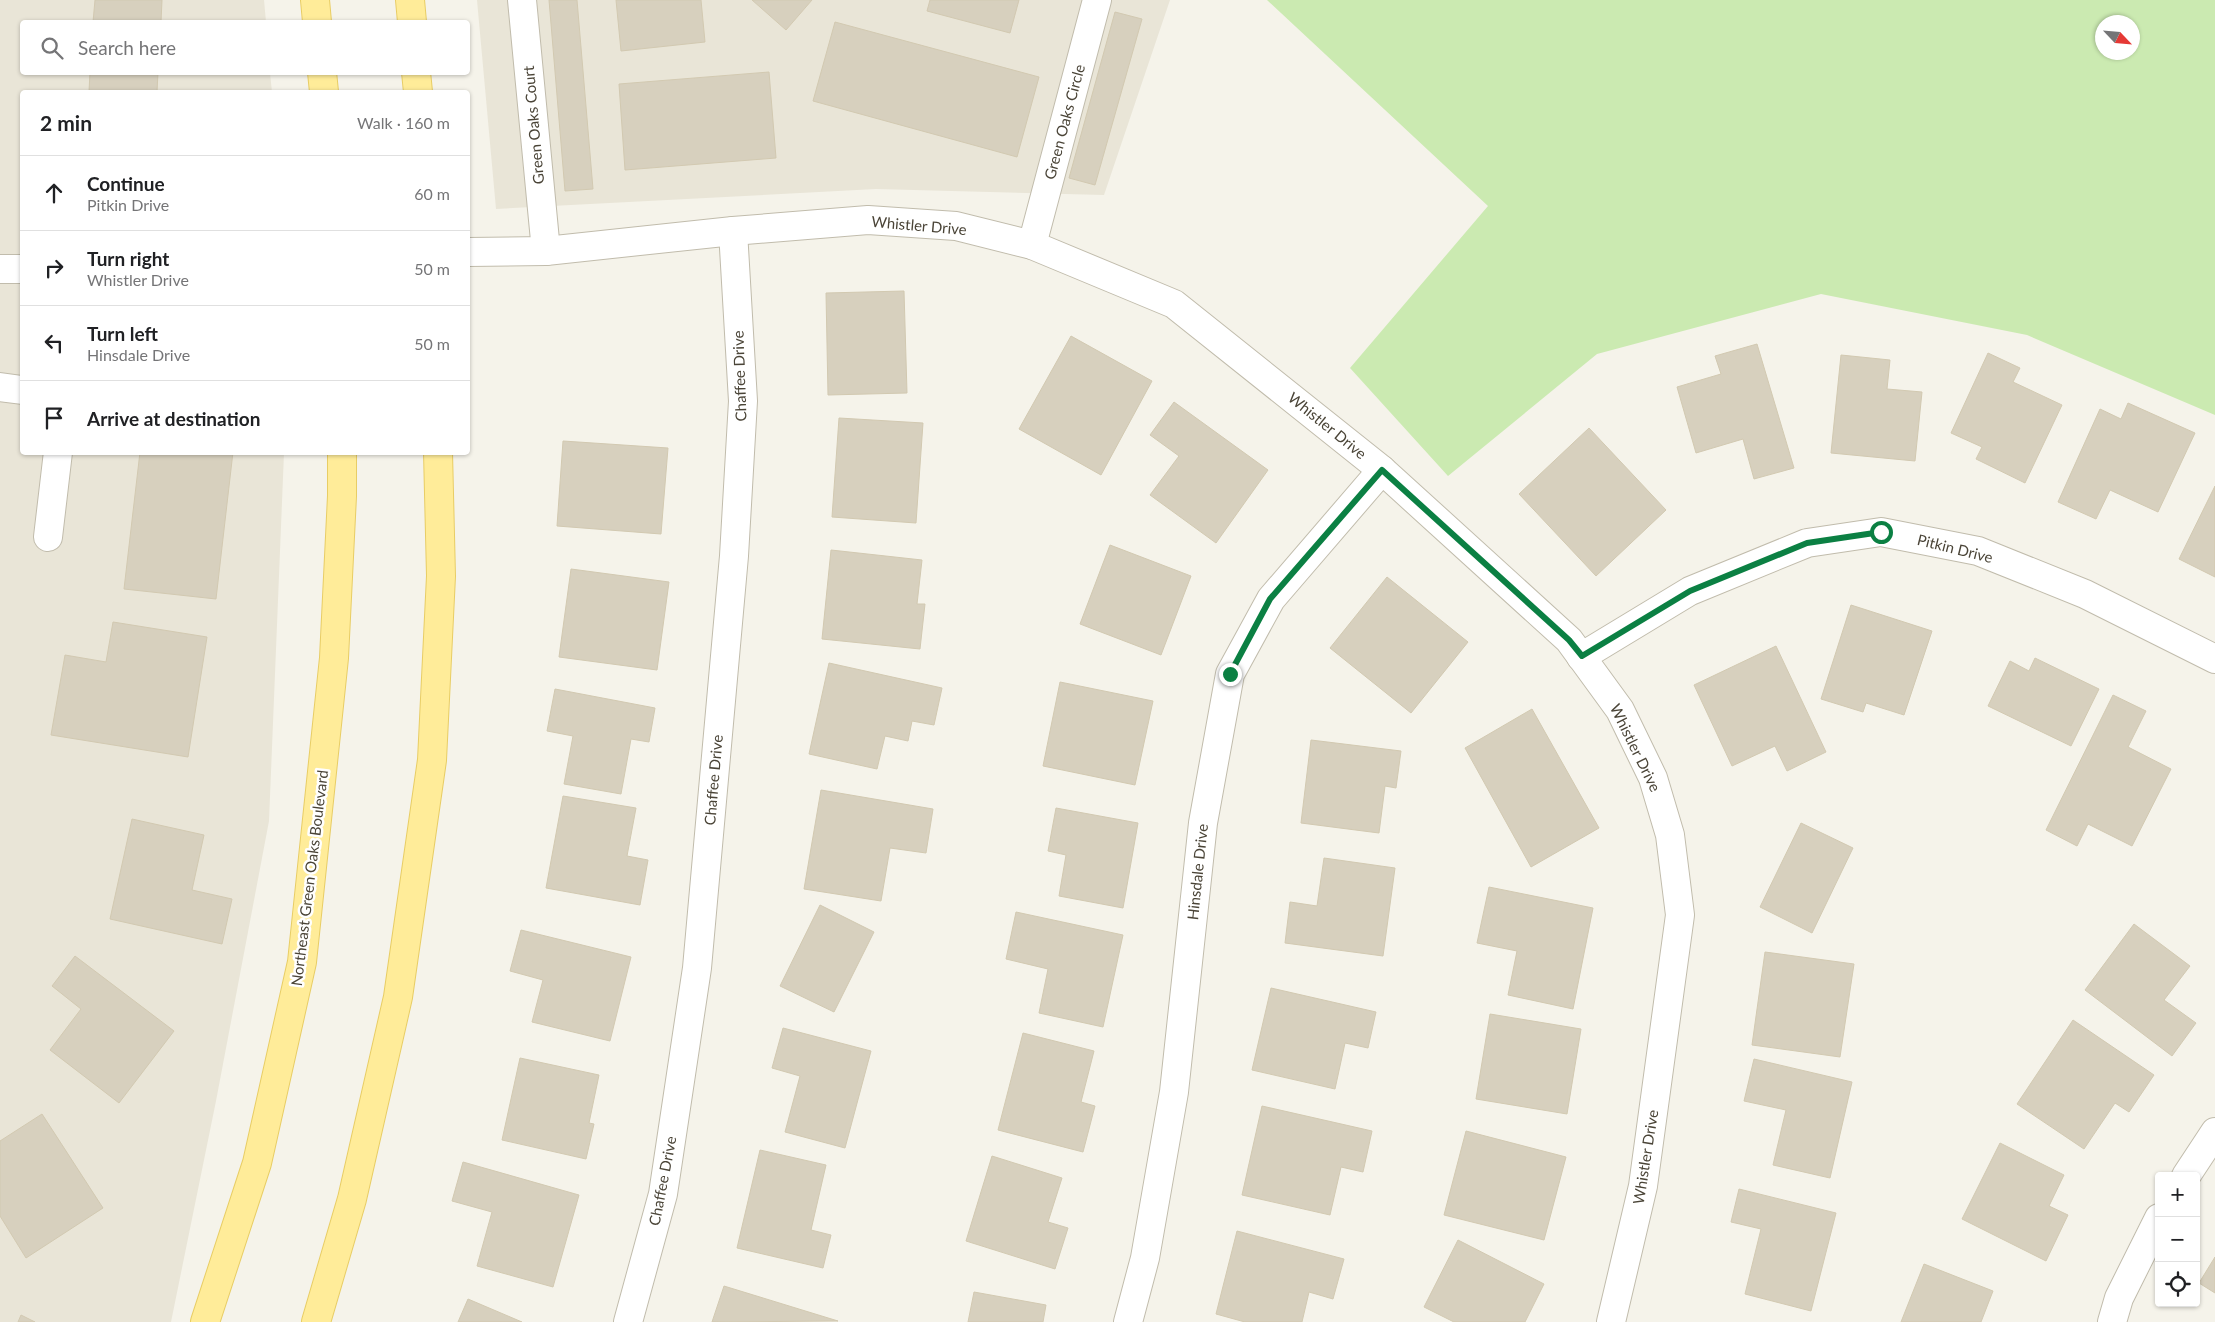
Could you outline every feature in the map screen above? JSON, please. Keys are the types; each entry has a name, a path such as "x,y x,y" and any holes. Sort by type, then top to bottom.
{"main road":[{"path":"315,0 317,20"},
{"path":"410,0 412,20"},
{"path":"322,75 324,90"},
{"path":"416,75 418,90"},
{"name":"Northeast Green Oaks Boulevard","path":"205,1322 257,1163 302,962 334,658 342,496 342,455"},
{"path":"316,1322 352,1199 398,997 432,760 441,576 438,455"}],"street":[{"name":"Green Oaks Court","path":"522,0 546,251"},
{"name":"Green Oaks Circle","path":"1032,245 1097,0"},
{"name":"Whistler Drive","path":"470,252 546,251 733,231 868,220 956,226 1032,245 1174,304 1382,470 1569,640 1620,710 1653,778 1670,835 1680,915 1643,1186 1611,1322"},
{"name":"Chaffee Drive","path":"628,1322 663,1194 698,958 734,556 743,401 733,231"},
{"path":"0,269 20,269"},
{"path":"0,387 20,390"},
{"path":"48,537 58,455"},
{"name":"Hinsdale Drive","path":"1128,1322 1145,1258 1174,1092 1203,823 1230,674 1270,599 1382,470"},
{"name":"Pitkin Drive","path":"1582,656 1690,591 1807,543 1881,532 1978,551 2085,594 2215,659"},
{"path":"2189,1172 2215,1132"},
{"path":"2112,1322 2119,1298 2155,1226"}],"shaded area":[{"path":"0,0 264,0 266,20 20,20 20,75 270,75 272,90 20,90 20,455 284,455 269,821 216,1101 171,1322 0,1322"},
{"path":"477,0 1170,0 1104,195 876,189 496,209"}],"green space":[{"path":"1267,0 2215,0 2215,415 2027,335 1821,294 1597,354 1448,476 1350,368 1488,206"}],"building":[{"path":"95,0 162,0 161,20 93,20"},
{"path":"549,0 577,0 593,189 565,191"},
{"path":"616,0 701,0 705,42 621,51"},
{"path":"752,0 812,0 786,30"},
{"path":"930,0 1019,0 1010,33 927,11"},
{"path":"1115,12 1142,19 1095,185 1069,178"},
{"path":"835,22 1039,77 1017,157 813,101"},
{"path":"769,72 776,158 625,170 619,84"},
{"path":"90,75 158,75 157,90 89,90"},
{"path":"904,291 907,393 828,395 826,293"},
{"path":"1071,336 1152,381 1101,475 1019,429"},
{"path":"1757,344 1794,468 1754,479 1743,439 1696,453 1677,387 1721,374 1715,356"},
{"path":"1988,353 2020,368 2013,382 2062,405 2025,483 1976,459 1982,447 1951,433"},
{"path":"1841,355 1890,360 1887,389 1922,392 1915,461 1831,453"},
{"path":"1174,402 1268,470 1216,543 1150,495 1179,456 1150,435"},
{"path":"2128,403 2195,433 2158,512 2110,490 2096,519 2058,502 2100,409 2121,419"},
{"path":"839,418 923,423 916,523 832,517"},
{"path":"1589,428 1666,510 1596,576 1519,494"},
{"path":"563,441 668,448 661,534 557,526"},
{"path":"140,455 233,455 216,599 124,589"},
{"path":"2215,486 2215,577 2179,559"},
{"path":"1110,545 1191,576 1161,655 1080,624"},
{"path":"831,550 922,560 917,604 925,604 920,649 822,639"},
{"path":"571,569 669,582 657,670 559,657"},
{"path":"1387,577 1468,642 1411,713 1330,648"},
{"path":"1851,605 1932,631 1904,715 1866,703 1863,712 1821,699"},
{"path":"113,622 207,637 188,757 51,735 65,655 106,662"},
{"path":"1776,646 1826,752 1787,771 1775,746 1732,766 1694,685"},
{"path":"2035,658 2099,689 2071,746 1988,706 2010,661 2029,671"},
{"path":"829,663 942,688 934,725 912,721 908,741 885,736 877,769 809,754"},
{"path":"1060,682 1153,701 1135,785 1043,766"},
{"path":"555,689 655,708 649,742 631,739 621,794 564,784 573,736 547,731"},
{"path":"2113,695 2146,711 2128,747 2171,769 2132,846 2088,824 2077,846 2046,830"},
{"path":"1532,709 1599,828 1531,867 1465,748"},
{"path":"1311,740 1401,751 1396,788 1385,786 1379,833 1301,823"},
{"path":"821,790 933,809 926,853 890,848 881,901 804,889"},
{"path":"563,796 636,808 627,856 648,860 640,905 546,888"},
{"path":"1056,808 1138,823 1123,908 1059,896 1066,855 1048,851"},
{"path":"132,819 204,835 192,890 232,899 222,944 110,919"},
{"path":"1801,823 1853,848 1812,933 1760,907"},
{"path":"1324,858 1395,868 1383,956 1285,943 1290,902 1317,906"},
{"path":"1489,887 1593,908 1573,1009 1508,995 1517,951 1477,943"},
{"path":"820,905 874,932 834,1012 780,986"},
{"path":"1016,912 1123,935 1103,1027 1039,1013 1048,969 1006,959"},
{"path":"2134,924 2190,966 2164,1000 2196,1023 2172,1056 2085,990"},
{"path":"521,930 631,957 610,1041 532,1022 543,980 510,971"},
{"path":"1765,952 1854,964 1840,1057 1752,1045"},
{"path":"75,956 174,1031 119,1103 50,1050 81,1009 52,986"},
{"path":"1271,988 1376,1012 1368,1048 1345,1043 1335,1089 1252,1070"},
{"path":"1490,1014 1581,1029 1567,1114 1476,1099"},
{"path":"2073,1020 2154,1075 2129,1112 2115,1103 2084,1149 2017,1104"},
{"path":"783,1028 871,1051 845,1148 785,1132 800,1076 772,1068"},
{"path":"1023,1033 1094,1051 1081,1102 1095,1106 1083,1152 998,1130"},
{"path":"520,1058 599,1075 589,1123 594,1124 586,1159 502,1140"},
{"path":"1754,1059 1852,1082 1830,1178 1773,1165 1786,1110 1744,1101"},
{"path":"1262,1106 1372,1131 1363,1172 1341,1167 1330,1215 1242,1195"},
{"path":"42,1114 103,1208 26,1258 0,1216 0,1141"},
{"path":"1466,1131 1566,1157 1544,1240 1444,1215"},
{"path":"2000,1143 2064,1175 2049,1206 2068,1215 2046,1261 1962,1219"},
{"path":"760,1150 826,1165 811,1230 831,1235 823,1268 737,1248"},
{"path":"992,1156 1062,1178 1048,1222 1068,1228 1055,1269 966,1241"},
{"path":"463,1162 579,1195 553,1287 477,1266 492,1212 452,1201"},
{"path":"1739,1189 1836,1213 1811,1311 1745,1294 1761,1229 1731,1222"},
{"path":"1237,1231 1344,1259 1333,1299 1309,1292 1302,1322 1245,1322 1216,1314"},
{"path":"1458,1240 1544,1284 1525,1322 1454,1322 1424,1307"},
{"path":"2215,1257 2215,1293 2200,1284"},
{"path":"1924,1264 1993,1291 1981,1322 1901,1322"},
{"path":"724,1286 838,1321 712,1322"},
{"path":"974,1292 1046,1305 1043,1322 968,1322"},
{"path":"468,1299 522,1322 458,1322"},
{"path":"21,1315 35,1322 18,1322"}],"route":[{"path":"1230,674 1270,599 1382,470 1569,640 1582,656 1690,591 1807,543 1881,532"}]}
